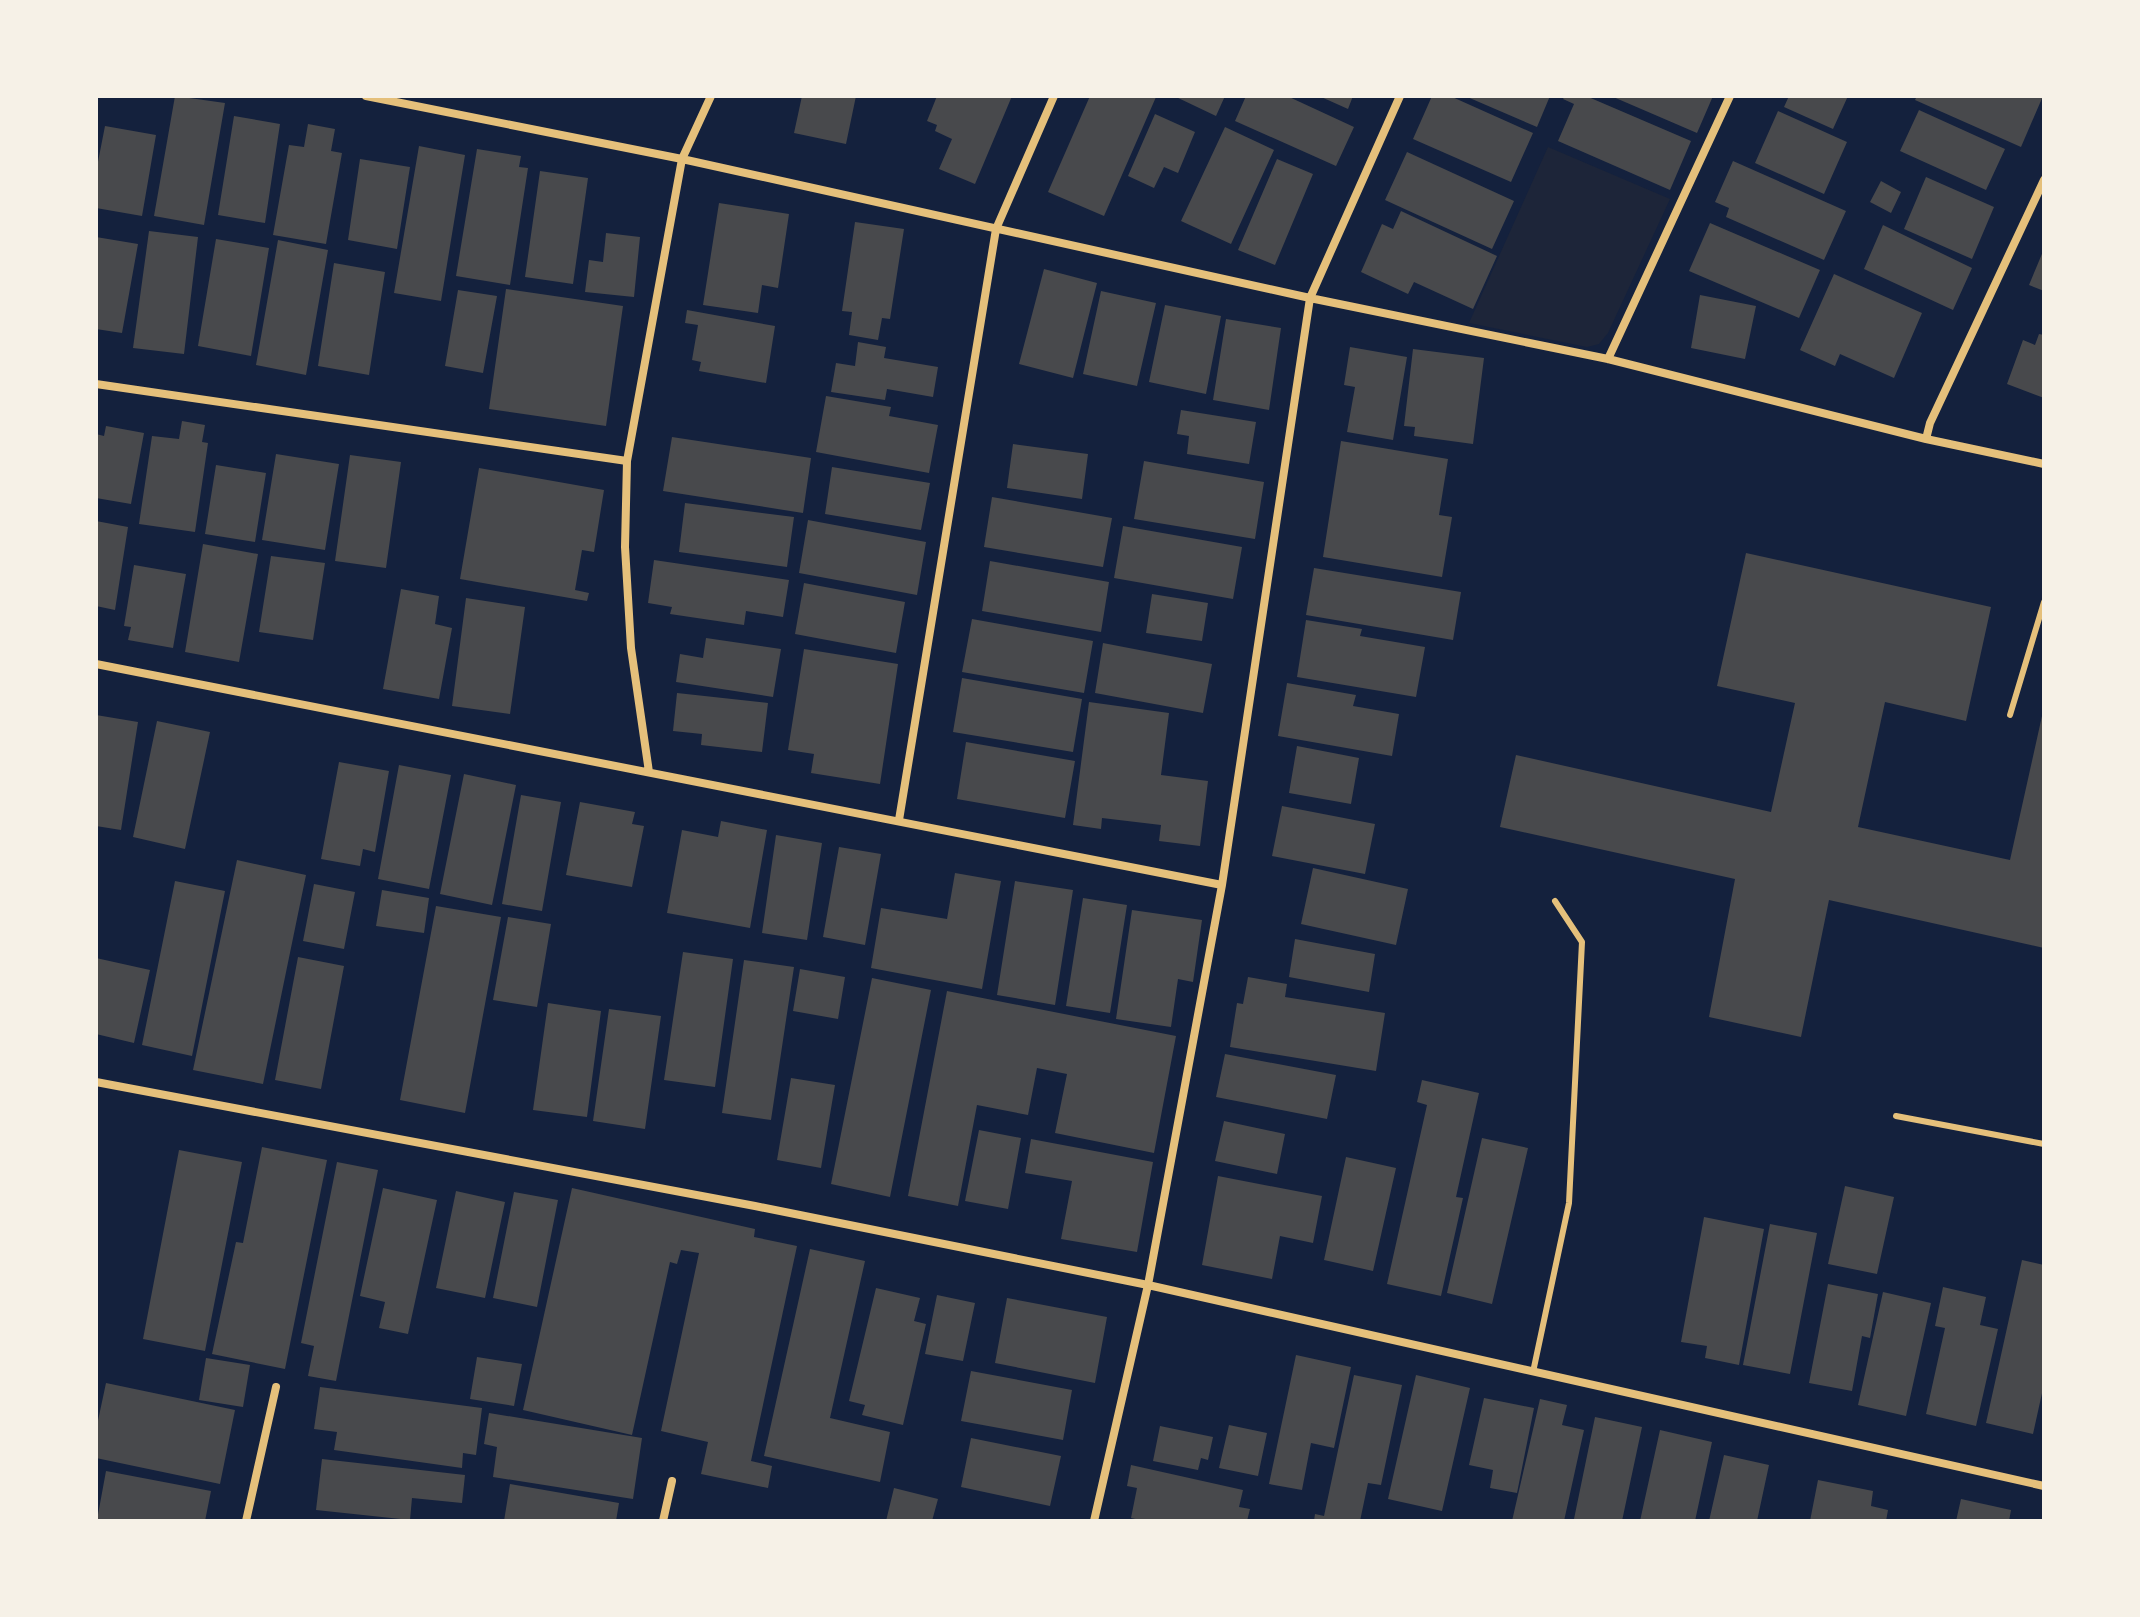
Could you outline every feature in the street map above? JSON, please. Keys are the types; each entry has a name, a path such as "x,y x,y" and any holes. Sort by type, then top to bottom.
{"street":[{"path":"366,96 682,159 1310,298 1608,359 1926,439 2044,464"},
{"path":"649,772 631,648 625,547 627,461 682,159 711,96"},
{"path":"899,820 996,229 1054,96"},
{"path":"1094,1521 1148,1285 1222,885 1310,298 1400,96"},
{"path":"1608,359 1730,96"},
{"path":"1926,439 1930,423 2044,180"},
{"path":"96,384 627,461"},
{"path":"96,664 1222,885"},
{"path":"96,1082 755,1206 1148,1285 2044,1486"},
{"path":"246,1521 276,1387"},
{"path":"663,1521 672,1481"}],"lane":[{"path":"2010,715 2044,602"},
{"path":"1533,1372 1569,1203 1582,942 1555,901"},
{"path":"1896,1116 2044,1144"}],"shaded area":[{"path":"1548,147 1670,199 1608,333 1599,344 1587,347 1469,323"}],"building":[{"path":"175,96 225,103 204,225 154,216"},
{"path":"802,96 856,96 846,144 794,133"},
{"path":"937,96 1012,96 975,184 939,169 952,139 935,131 937,125 927,121"},
{"path":"1090,96 1156,97 1104,216 1048,192"},
{"path":"1174,96 1225,96 1216,116"},
{"path":"1246,96 1287,96 1354,127 1336,166 1235,121"},
{"path":"1319,96 1353,96 1348,109"},
{"path":"1432,96 1450,96 1533,133 1511,182 1413,139"},
{"path":"1465,96 1550,96 1537,127"},
{"path":"1565,96 1586,96 1691,141 1670,190 1558,141 1574,104 1563,99"},
{"path":"1611,96 1713,96 1697,133"},
{"path":"1789,96 1848,96 1833,129 1784,107"},
{"path":"1917,96 2043,96 2021,147 1915,100"},
{"path":"1919,110 2005,149 1986,190 1900,151"},
{"path":"1778,111 1847,142 1824,194 1755,163"},
{"path":"1155,114 1195,132 1178,173 1164,167 1154,188 1128,176"},
{"path":"234,116 280,124 265,223 218,215"},
{"path":"308,124 335,129 331,151 342,153 326,244 273,235 289,145 304,147"},
{"path":"105,126 156,135 142,216 96,208 96,172"},
{"path":"1225,127 1274,150 1231,244 1181,221"},
{"path":"419,146 465,155 441,301 394,293"},
{"path":"477,149 521,156 519,167 528,168 510,285 456,276"},
{"path":"1407,152 1514,201 1492,249 1385,200"},
{"path":"360,159 410,167 397,249 348,240"},
{"path":"1277,159 1313,174 1275,265 1238,250"},
{"path":"1733,161 1846,211 1824,260 1726,217 1729,208 1715,202"},
{"path":"540,171 588,178 573,284 525,277"},
{"path":"1926,177 1994,207 1972,259 1904,229"},
{"path":"1881,181 1901,192 1891,213 1870,202"},
{"path":"719,203 789,214 778,288 762,285 758,313 703,305"},
{"path":"1401,211 1497,256 1473,309 1414,282 1408,294 1361,272 1382,224 1393,229"},
{"path":"855,222 904,229 890,319 882,318 878,340 849,335 852,312 842,311"},
{"path":"1710,223 1820,270 1799,318 1689,271"},
{"path":"1883,225 1972,268 1953,310 1864,269"},
{"path":"149,231 198,237 184,354 133,348"},
{"path":"606,233 640,237 634,297 585,292 589,260 603,262"},
{"path":"96,237 138,244 122,333 96,329"},
{"path":"216,239 269,248 251,356 198,346"},
{"path":"278,240 328,250 306,375 256,365"},
{"path":"2044,249 2044,291 2029,285"},
{"path":"334,263 385,272 369,375 318,366"},
{"path":"1044,269 1097,283 1073,378 1019,364"},
{"path":"1834,274 1922,313 1894,378 1840,354 1835,366 1800,350"},
{"path":"506,289 623,306 606,426 489,409"},
{"path":"458,290 497,296 483,373 445,366"},
{"path":"1101,291 1156,303 1137,386 1083,374"},
{"path":"1700,295 1756,306 1745,359 1691,348"},
{"path":"1165,305 1221,316 1206,394 1149,382"},
{"path":"687,310 775,326 766,383 699,371 701,362 692,360 698,325 685,323"},
{"path":"1226,319 1281,328 1269,410 1213,400"},
{"path":"2039,334 2044,335 2044,398 2007,384 2023,340 2035,345"},
{"path":"858,342 886,347 884,358 938,367 933,397 887,389 885,400 831,392 836,363 855,366"},
{"path":"1350,347 1407,357 1393,440 1347,432 1355,387 1344,385"},
{"path":"1413,349 1484,358 1473,444 1414,436 1415,427 1404,426"},
{"path":"826,396 891,407 889,416 938,425 929,473 816,452"},
{"path":"1181,410 1256,422 1249,464 1187,454 1189,436 1177,434"},
{"path":"182,421 205,425 202,442 208,443 195,532 139,524 152,436 179,439"},
{"path":"106,426 144,433 131,504 96,498 96,434 104,436"},
{"path":"672,437 811,458 803,513 663,491"},
{"path":"1341,441 1448,459 1439,515 1452,517 1442,577 1323,557"},
{"path":"1013,444 1088,454 1082,499 1007,488"},
{"path":"276,454 339,464 325,550 262,540"},
{"path":"350,455 401,462 386,568 335,561"},
{"path":"1144,461 1264,482 1255,539 1134,519"},
{"path":"216,465 266,473 255,542 205,534"},
{"path":"832,467 930,483 921,530 825,514"},
{"path":"479,468 604,490 594,552 582,550 575,590 589,593 587,601 460,579"},
{"path":"992,497 1112,518 1103,567 984,547"},
{"path":"685,503 794,517 787,567 679,552"},
{"path":"808,520 926,542 917,595 799,573"},
{"path":"96,521 128,527 115,610 96,606"},
{"path":"1123,526 1242,547 1233,599 1114,578"},
{"path":"203,544 258,554 239,662 185,652"},
{"path":"1746,553 1991,607 1966,721 1885,702 1858,827 2010,860 2044,707 2044,948 1829,900 1801,1037 1709,1017 1735,879 1500,827 1516,755 1771,812 1795,703 1717,686"},
{"path":"271,556 325,563 313,640 259,632"},
{"path":"654,560 789,580 783,617 746,611 744,625 670,614 672,607 648,603"},
{"path":"990,561 1109,582 1101,632 982,611"},
{"path":"134,565 186,574 173,648 128,640 131,627 124,626"},
{"path":"1314,568 1461,592 1453,640 1306,615"},
{"path":"804,583 905,602 896,653 795,634"},
{"path":"401,589 439,596 435,624 452,628 439,699 383,689"},
{"path":"1152,594 1208,603 1202,641 1146,633"},
{"path":"466,598 525,607 510,714 452,706"},
{"path":"972,619 1093,641 1084,693 962,672"},
{"path":"1306,620 1362,629 1360,636 1425,647 1416,697 1297,677"},
{"path":"706,638 781,649 773,697 676,682 680,654 703,658"},
{"path":"1103,643 1212,664 1203,713 1095,693"},
{"path":"804,649 898,664 880,784 811,773 814,754 788,750"},
{"path":"962,678 1082,699 1073,752 953,732"},
{"path":"1287,683 1356,695 1353,706 1399,714 1392,756 1278,736"},
{"path":"677,693 768,703 762,752 701,745 702,734 673,731"},
{"path":"1089,702 1169,713 1161,775 1208,781 1200,846 1159,841 1161,825 1102,818 1101,829 1073,825"},
{"path":"96,715 138,722 121,830 96,826"},
{"path":"157,721 210,732 185,849 133,837"},
{"path":"966,742 1075,761 1065,818 957,799"},
{"path":"1297,746 1359,758 1351,804 1289,793"},
{"path":"339,762 389,771 375,852 363,849 360,866 321,859"},
{"path":"399,765 451,775 429,889 378,879"},
{"path":"464,774 516,785 492,905 440,894"},
{"path":"521,795 561,802 542,911 502,904"},
{"path":"580,802 635,812 632,824 644,826 632,887 566,875"},
{"path":"1282,806 1375,824 1365,874 1272,856"},
{"path":"721,821 767,830 750,928 667,913 682,830 718,837"},
{"path":"776,835 822,843 807,940 762,933"},
{"path":"839,847 881,854 865,945 823,937"},
{"path":"237,860 306,875 263,1084 193,1070"},
{"path":"1313,868 1408,889 1396,945 1301,924"},
{"path":"955,873 1001,881 982,989 871,968 881,908 947,919"},
{"path":"175,881 225,891 192,1056 142,1045"},
{"path":"1015,881 1073,890 1055,1005 997,995"},
{"path":"314,884 355,892 344,949 303,941"},
{"path":"382,890 429,898 424,933 376,926"},
{"path":"1083,898 1127,905 1110,1013 1066,1006"},
{"path":"436,906 501,917 465,1113 400,1100"},
{"path":"1132,910 1202,920 1193,982 1178,979 1171,1027 1116,1019"},
{"path":"508,917 551,924 537,1007 493,1000"},
{"path":"1295,939 1375,954 1369,992 1289,977"},
{"path":"683,952 733,959 715,1087 664,1080"},
{"path":"298,957 344,966 321,1089 275,1080"},
{"path":"96,958 150,970 134,1043 96,1034"},
{"path":"744,960 794,967 771,1120 722,1113"},
{"path":"800,969 845,977 838,1019 793,1011"},
{"path":"1248,977 1287,984 1285,997 1385,1013 1376,1071 1230,1047 1237,1003 1243,1004"},
{"path":"872,978 931,990 890,1197 831,1184"},
{"path":"947,991 1176,1036 1154,1153 1055,1133 1067,1074 1037,1068 1028,1115 977,1105 958,1206 908,1196"},
{"path":"548,1003 601,1011 587,1117 533,1110"},
{"path":"609,1009 661,1016 645,1129 593,1121"},
{"path":"1225,1054 1336,1075 1327,1119 1216,1097"},
{"path":"791,1078 835,1085 821,1168 777,1160"},
{"path":"1422,1080 1479,1093 1456,1197 1463,1198 1441,1296 1387,1284 1427,1105 1417,1102"},
{"path":"1224,1121 1285,1134 1277,1174 1215,1161"},
{"path":"979,1130 1021,1138 1008,1209 965,1201"},
{"path":"1482,1138 1528,1148 1492,1304 1447,1293"},
{"path":"1031,1139 1153,1162 1137,1252 1061,1239 1072,1181 1025,1173"},
{"path":"262,1147 327,1160 285,1369 212,1354 236,1242 243,1243"},
{"path":"179,1150 242,1162 205,1351 143,1339"},
{"path":"1346,1157 1396,1168 1373,1271 1324,1260"},
{"path":"337,1162 378,1170 336,1381 308,1376 314,1346 301,1343"},
{"path":"1218,1176 1322,1196 1313,1243 1280,1236 1272,1279 1202,1265"},
{"path":"1845,1186 1894,1197 1877,1274 1828,1264"},
{"path":"383,1188 437,1200 408,1334 379,1328 385,1302 360,1296"},
{"path":"572,1188 755,1229 754,1237 797,1246 751,1461 772,1466 768,1488 701,1474 708,1442 661,1431 699,1253 681,1250 677,1264 670,1262 632,1435 523,1410"},
{"path":"456,1191 505,1202 485,1298 436,1288"},
{"path":"514,1192 558,1200 537,1307 493,1298"},
{"path":"1704,1217 1764,1229 1739,1365 1705,1358 1707,1346 1681,1342"},
{"path":"1770,1224 1817,1233 1790,1374 1743,1365"},
{"path":"810,1249 865,1261 830,1418 890,1432 880,1482 764,1456"},
{"path":"2022,1260 2044,1265 2044,1384 2033,1434 1986,1423"},
{"path":"1828,1284 1878,1294 1870,1338 1862,1336 1852,1391 1809,1383"},
{"path":"1943,1287 1986,1297 1980,1325 1998,1329 1976,1426 1926,1414 1945,1328 1935,1326"},
{"path":"876,1288 920,1298 914,1321 926,1324 903,1425 862,1415 865,1405 849,1401"},
{"path":"1883,1292 1931,1303 1906,1416 1858,1405"},
{"path":"937,1295 975,1303 963,1361 925,1354"},
{"path":"1007,1298 1107,1317 1095,1383 995,1363"},
{"path":"1296,1355 1351,1367 1334,1448 1311,1443 1302,1490 1269,1484"},
{"path":"477,1357 522,1364 514,1406 470,1399"},
{"path":"206,1358 250,1365 243,1407 199,1400"},
{"path":"971,1371 1072,1390 1063,1440 961,1421"},
{"path":"1354,1375 1402,1385 1381,1485 1368,1483 1360,1521 1314,1521 1315,1514 1324,1516"},
{"path":"1416,1375 1470,1388 1442,1511 1388,1499"},
{"path":"106,1383 235,1410 220,1484 96,1458 96,1430"},
{"path":"320,1387 482,1408 476,1455 463,1453 462,1468 334,1450 337,1432 314,1429"},
{"path":"1484,1398 1534,1408 1517,1493 1490,1488 1493,1470 1469,1465"},
{"path":"1540,1399 1567,1405 1562,1425 1584,1430 1564,1521 1512,1521"},
{"path":"489,1413 642,1438 633,1499 493,1477 497,1447 484,1444"},
{"path":"1595,1417 1642,1427 1622,1521 1574,1519"},
{"path":"1229,1425 1267,1433 1258,1476 1219,1468"},
{"path":"1160,1426 1213,1437 1208,1460 1201,1458 1198,1470 1153,1461"},
{"path":"1660,1430 1712,1442 1695,1521 1640,1521"},
{"path":"971,1438 1061,1456 1050,1506 961,1487"},
{"path":"1724,1455 1769,1465 1757,1521 1709,1521"},
{"path":"322,1459 465,1475 462,1503 412,1498 410,1520 316,1510"},
{"path":"1131,1465 1243,1490 1239,1507 1250,1509 1247,1521 1144,1521 1131,1518 1137,1488 1127,1486"},
{"path":"106,1471 211,1491 205,1521 97,1520"},
{"path":"1818,1480 1873,1491 1871,1506 1888,1510 1886,1521 1810,1521"},
{"path":"510,1484 619,1503 616,1521 504,1521"},
{"path":"894,1488 938,1499 932,1521 886,1521"},
{"path":"1961,1499 2011,1510 2009,1521 1956,1521"}]}
